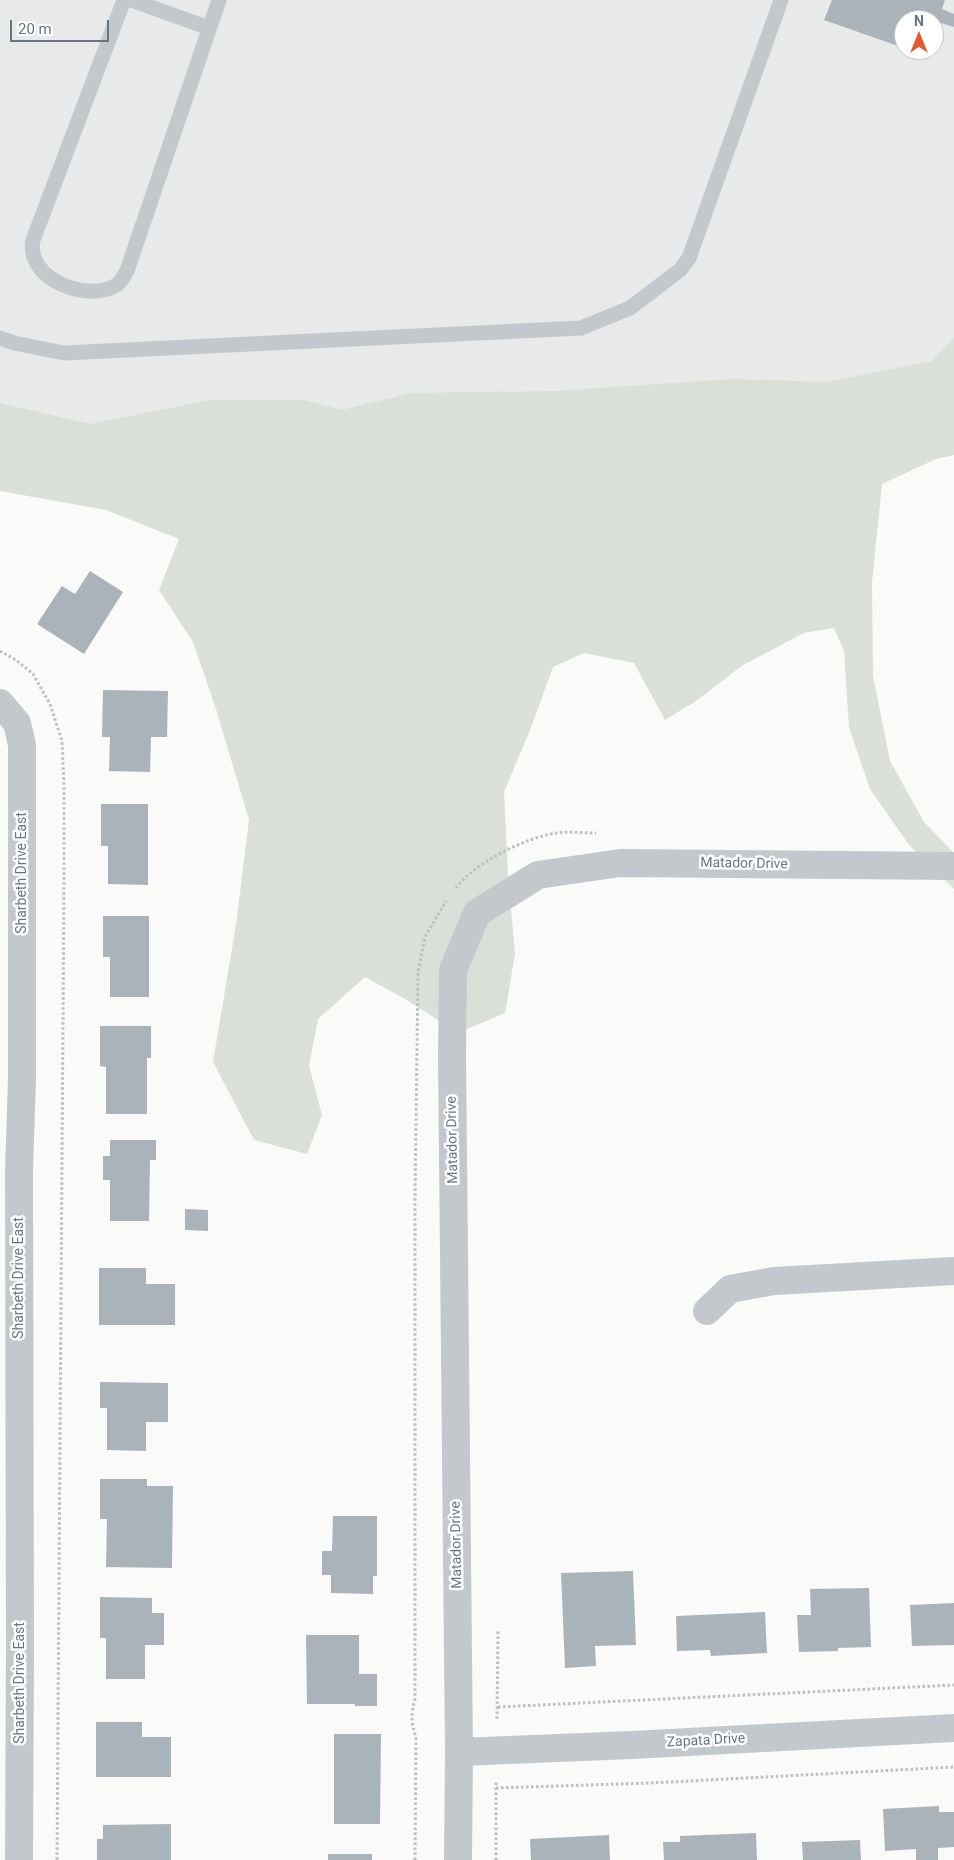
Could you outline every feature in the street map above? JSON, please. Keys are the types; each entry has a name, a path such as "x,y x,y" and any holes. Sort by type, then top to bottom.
{"street":[{"name":"Sharbeth Drive East","path":"0,703 16,723 22,745 11,1079 19,1171 19,1860"},
{"name":"Matador Drive","path":"458,1860 459,1752 452,1076 453,970 478,912 538,875 620,863 954,866"},
{"path":"707,1311 730,1289 774,1281 954,1271"},
{"name":"Zapata Drive","path":"459,1752 954,1728"}],"lane":[{"path":"124,0 31,249 44,274 53,280 87,291 99,291 119,283 127,271 219,0"},
{"path":"131,0 209,28"},
{"path":"0,338 64,354 581,328 630,308 680,270 689,258 781,0"}],"path":[{"path":"0,651 16,660 33,674 50,704 62,741 64,843 57,1860"},
{"path":"498,1708 954,1685"},
{"path":"496,1788 651,1783 954,1768"}],"shaded area":[{"path":"0,0 954,0 954,419 0,475"},
{"path":"954,338 954,455 936,459 882,484 872,582 873,676 890,761 924,822 954,853 954,889 909,845 870,789 849,727 844,651 834,628 804,633 743,665 696,701 665,720 634,663 584,653 553,667 532,725 504,792 508,874 515,954 505,1013 458,1033 405,999 365,977 318,1019 309,1066 322,1115 307,1154 254,1140 213,1062 236,925 249,820 216,709 193,642 159,590 179,539 106,510 0,491 0,403 90,424 211,400 304,400 342,410 411,393 556,391 732,379 827,382 932,361"}],"building":[{"path":"832,0 945,0 942,9 954,14 954,27 944,24 944,10 894,10 894,44 824,20"},
{"path":"90,571 123,592 84,654 37,624 62,586 75,594"},
{"path":"103,690 168,691 167,737 151,737 150,772 109,771 110,737 102,737"},
{"path":"101,804 148,804 148,885 108,884 108,846 101,846"},
{"path":"103,916 149,916 149,997 110,997 110,957 103,957"},
{"path":"100,1026 151,1026 151,1058 147,1058 147,1114 106,1114 106,1067 100,1066"},
{"path":"110,1140 156,1140 156,1160 150,1160 149,1221 110,1221 110,1180 103,1180 103,1156 110,1156"},
{"path":"185,1209 208,1210 208,1231 185,1230"},
{"path":"99,1268 146,1268 146,1284 175,1284 175,1325 99,1325"},
{"path":"100,1382 168,1383 168,1422 146,1422 146,1451 107,1450 107,1408 100,1408"},
{"path":"100,1479 147,1479 147,1486 173,1486 172,1568 106,1567 107,1519 100,1519"},
{"path":"333,1516 377,1516 377,1576 373,1576 373,1594 331,1593 331,1575 322,1575 322,1551 332,1551"},
{"path":"633,1571 636,1645 595,1646 596,1666 565,1668 561,1573"},
{"path":"869,1588 871,1647 838,1648 838,1651 799,1652 797,1615 811,1615 810,1589"},
{"path":"100,1597 152,1598 152,1613 164,1613 164,1645 145,1645 145,1679 106,1679 106,1638 100,1638"},
{"path":"954,1603 954,1645 912,1646 910,1605"},
{"path":"765,1612 767,1653 711,1656 710,1650 677,1651 676,1616"},
{"path":"306,1635 359,1635 359,1674 377,1674 377,1706 307,1704"},
{"path":"96,1722 142,1722 142,1737 171,1737 171,1777 96,1777"},
{"path":"334,1734 381,1734 380,1824 334,1824"},
{"path":"939,1806 939,1812 954,1812 954,1847 938,1848 938,1860 916,1860 916,1849 885,1851 883,1809"},
{"path":"171,1824 171,1860 97,1860 97,1839 103,1839 103,1825"},
{"path":"756,1833 757,1860 664,1860 663,1842 680,1842 680,1836"},
{"path":"609,1835 610,1860 531,1860 530,1839"},
{"path":"860,1840 861,1860 803,1860 802,1842"},
{"path":"328,1854 372,1854 372,1860 328,1860"}]}
